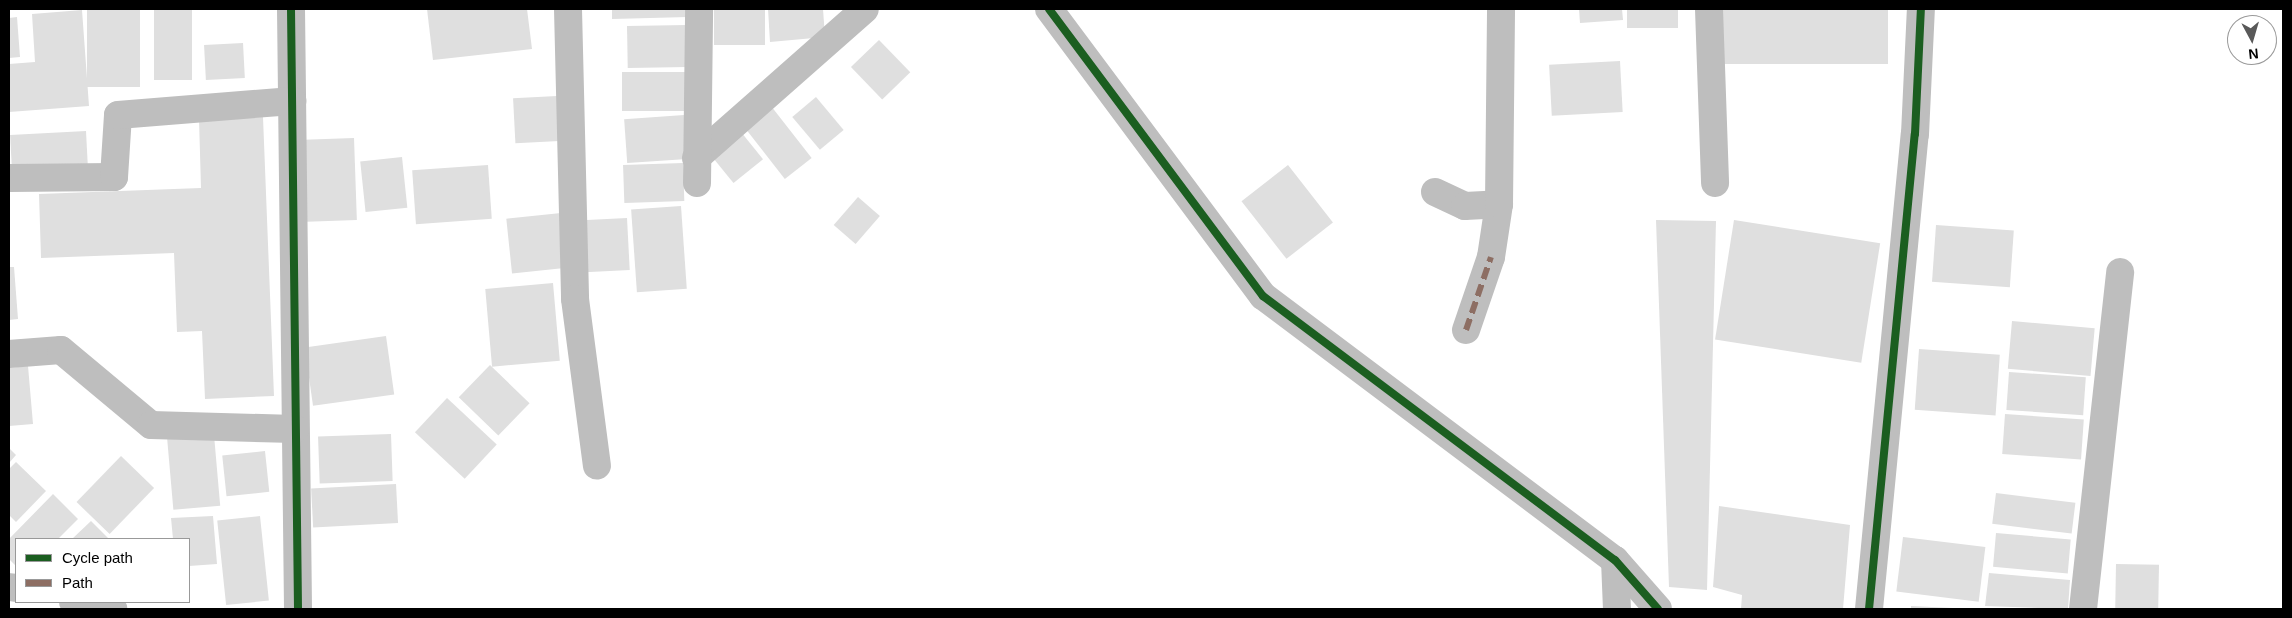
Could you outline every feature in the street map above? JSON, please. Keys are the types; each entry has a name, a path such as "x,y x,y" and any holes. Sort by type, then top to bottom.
{"street":[{"path":"291,9 298,609"},
{"path":"568,9 576,299 597,466"},
{"path":"699,9 696,170 865,9"},
{"path":"1049,9 1263,296 1614,560 1658,609"},
{"path":"1466,330 1491,257 1499,204 1501,9"},
{"path":"1709,9 1715,183"},
{"path":"1869,609 1915,134 1921,9"},
{"path":"9,178 114,177 118,115 292,102"},
{"path":"1435,192 1465,206 1499,204"},
{"path":"2083,609 2120,272"},
{"path":"9,354 61,350 151,425 295,429"},
{"path":"1614,560 1618,609"},
{"path":"79,603 113,609"}],"building":[{"path":"87,9 140,9 140,87 87,87"},
{"path":"154,9 192,9 192,80 154,80"},
{"path":"427,9 527,9 532,49 433,60"},
{"path":"612,9 687,9 688,17 612,19"},
{"path":"714,9 765,9 765,45 714,45"},
{"path":"768,9 823,9 825,37 770,42"},
{"path":"1579,9 1622,9 1623,20 1580,23"},
{"path":"1627,9 1678,9 1678,28 1627,28"},
{"path":"1722,9 1888,9 1888,64 1722,64"},
{"path":"82,10 89,106 9,112 9,64 35,62 32,14"},
{"path":"17,17 20,57 9,58 9,18"},
{"path":"687,25 688,67 628,68 627,26"},
{"path":"879,40 910,72 882,99 851,67"},
{"path":"243,43 245,78 206,80 204,45"},
{"path":"1620,61 1623,112 1552,116 1549,65"},
{"path":"622,72 690,72 690,111 622,111"},
{"path":"557,96 559,141 515,143 513,98"},
{"path":"816,97 844,130 820,150 792,117"},
{"path":"771,106 812,158 785,179 744,127"},
{"path":"684,115 687,159 627,163 624,119"},
{"path":"263,117 274,396 205,399 202,331 177,332 174,253 41,258 39,194 201,188 199,119"},
{"path":"86,131 88,168 12,172 10,135"},
{"path":"741,132 763,159 733,183 711,156"},
{"path":"354,138 357,220 307,222 304,140"},
{"path":"402,157 407,208 366,212 360,161"},
{"path":"683,163 684,201 624,203 623,165"},
{"path":"488,165 492,219 416,224 412,170"},
{"path":"1288,165 1333,223 1286,259 1242,201"},
{"path":"858,197 880,216 856,244 834,225"},
{"path":"681,206 687,289 637,292 631,209"},
{"path":"561,213 567,268 512,273 506,219"},
{"path":"627,218 630,270 580,273 577,221"},
{"path":"1656,220 1716,221 1707,590 1669,587"},
{"path":"1734,220 1880,243 1861,363 1715,340"},
{"path":"1936,225 2014,230 2010,287 1932,282"},
{"path":"9,267 14,267 18,319 9,320"},
{"path":"553,283 560,361 492,367 485,289"},
{"path":"2012,321 2095,328 2091,376 2008,369"},
{"path":"386,336 394,394 313,406 305,347"},
{"path":"1919,349 2000,355 1996,416 1915,410"},
{"path":"490,365 530,403 498,436 459,397"},
{"path":"28,366 33,424 9,426 9,368"},
{"path":"2009,372 2086,377 2083,415 2006,410"},
{"path":"447,398 497,444 465,479 415,432"},
{"path":"2005,414 2084,420 2081,459 2002,454"},
{"path":"391,434 393,481 320,484 318,437"},
{"path":"214,435 220,506 173,510 167,439"},
{"path":"9,448 16,455 9,463"},
{"path":"265,451 269,492 227,496 222,455"},
{"path":"121,456 154,488 110,534 77,502"},
{"path":"16,462 46,491 16,522 9,515 9,469"},
{"path":"396,484 398,523 313,527 311,488"},
{"path":"1996,493 2075,503 2072,534 1992,524"},
{"path":"53,494 78,519 59,538 15,538 15,565 9,559 9,539"},
{"path":"1719,506 1850,525 1843,609 1741,609 1742,595 1713,587"},
{"path":"213,516 217,564 190,566 190,538 173,538 171,518"},
{"path":"260,516 269,601 226,605 217,520"},
{"path":"91,521 108,538 73,538"},
{"path":"1996,533 2071,540 2068,573 1993,567"},
{"path":"1903,537 1985,547 1979,602 1896,592"},
{"path":"2116,564 2159,565 2158,609 2115,609"},
{"path":"1989,573 2070,580 2068,609 1985,606"},
{"path":"1911,606 1953,608 1953,609 1911,609"}],"marked path":[{"path":"1466,330 1491,257"}],"cycle path":[{"path":"291,9 298,609"},
{"path":"1049,9 1263,296 1615,560 1658,609"},
{"path":"1869,609 1915,134 1921,9"}]}
